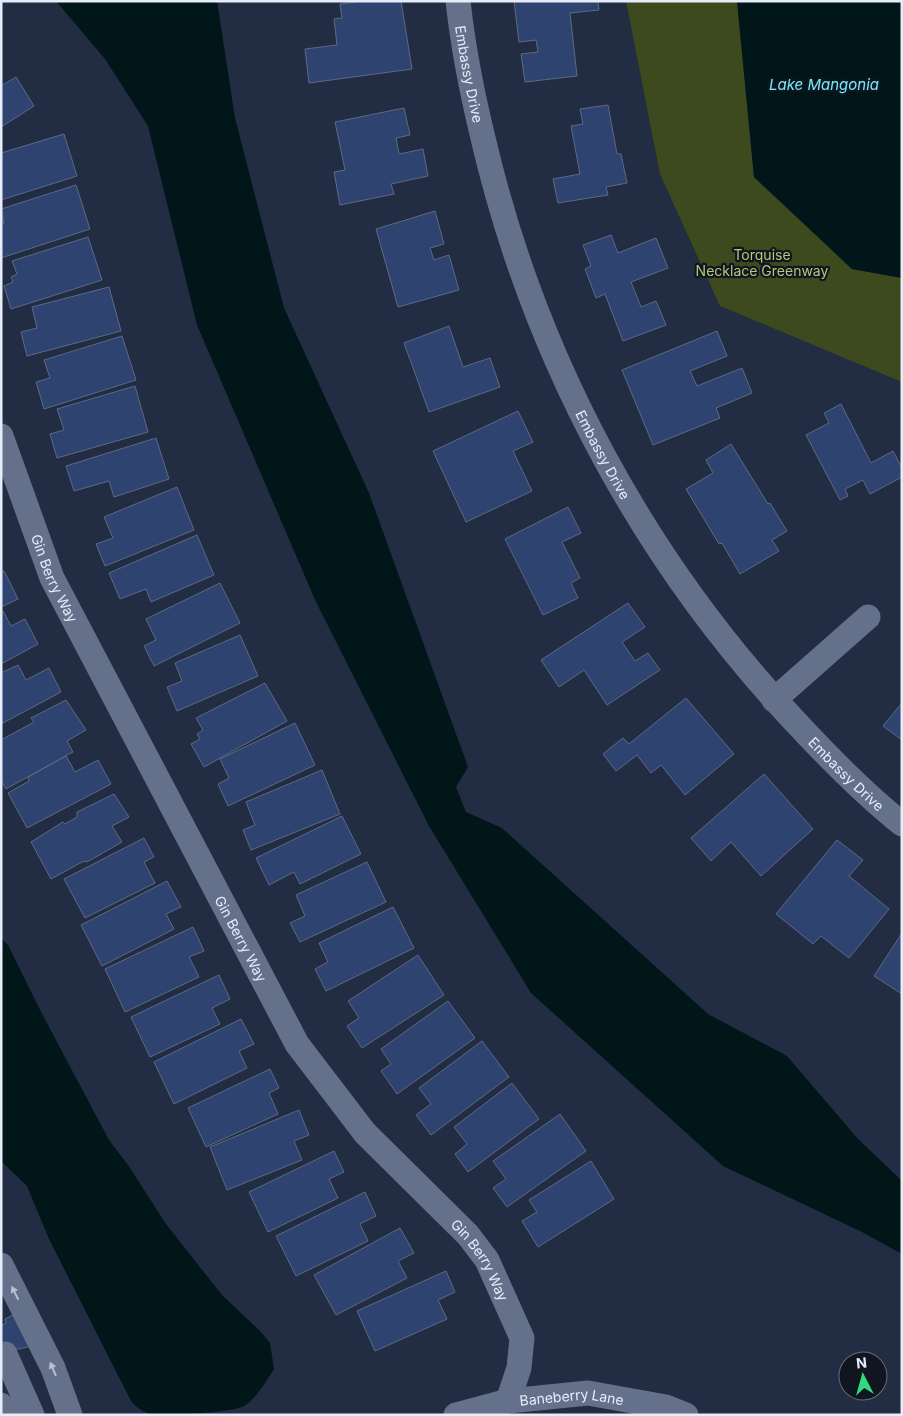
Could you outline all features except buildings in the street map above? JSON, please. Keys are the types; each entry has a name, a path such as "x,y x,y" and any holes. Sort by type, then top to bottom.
{"street":[{"name":"Embassy Drive","path":"458,1 473,95 491,175 508,235 536,313 568,389 606,462 632,508 682,585 732,651 774,700 832,760 902,824"},
{"name":"Gin Berry Way","path":"1,436 52,578 297,1044 365,1132 468,1236 487,1260 522,1338 519,1368 508,1401"},
{"path":"774,700 868,617"},
{"path":"1,1265 53,1368 70,1415"},
{"path":"5,1354 32,1415"},
{"name":"Baneberry Lane","path":"456,1415 508,1401 588,1393 666,1407 686,1415"},
{"path":"1,1405 6,1415"}],"green space":[{"name":"Torquise Necklace Greenway","path":"626,1 737,1 754,177 852,269 902,278 902,382 720,306 660,174"}],"water":[{"path":"56,1 217,1 235,118 284,308 369,493 468,767 456,787 466,812 502,828 708,1014 787,1056 858,1139 902,1181 902,1254 862,1232 723,1166 531,993 429,826 316,602 197,325 148,126 105,59"},
{"name":"Lake Mangonia","path":"737,1 902,1 902,278 852,269 754,177"},
{"path":"1,938 8,945 109,1140 128,1165 166,1224 222,1295 270,1343 274,1369 256,1396 242,1407 210,1412 158,1415 144,1412 131,1401 49,1239 27,1186 1,1161"}]}
